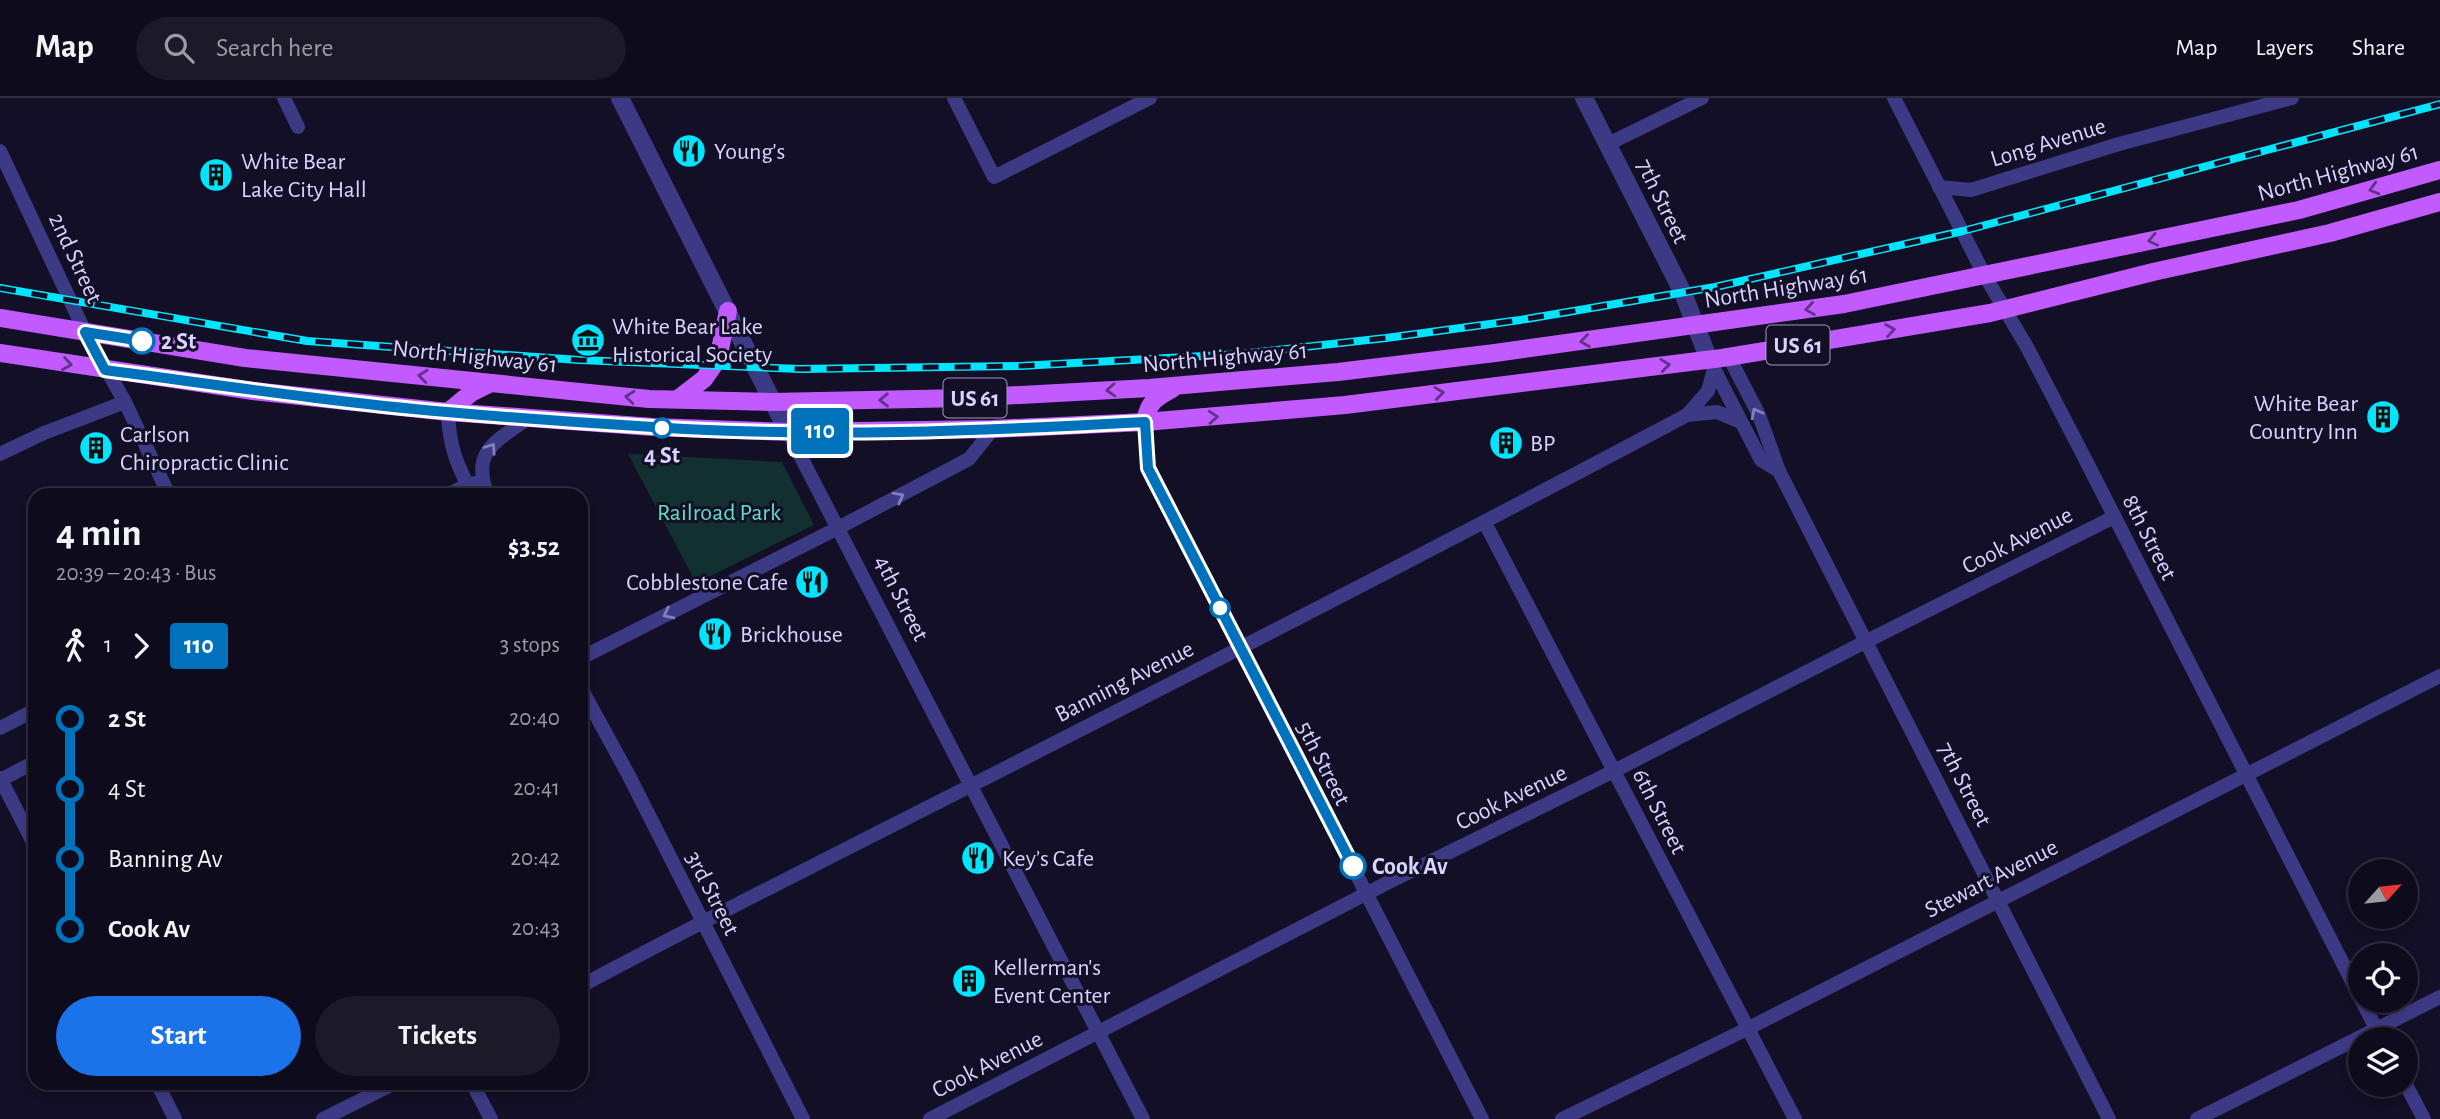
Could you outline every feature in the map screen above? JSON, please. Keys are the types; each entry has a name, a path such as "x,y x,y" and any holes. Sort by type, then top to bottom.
{"main road":[{"name":"North Highway 61","path":"0,318 244,358 649,399 772,402 964,398 1179,386 1338,372 1844,304 2300,210 2440,170"},
{"name":"US 61","path":"0,353 253,391 448,412 653,427 788,432 993,429 1145,422 1345,405 1711,364 1729,357 2004,310 2153,272 2330,233 2440,202"},
{"path":"678,399 704,379 718,359 728,311"},
{"path":"448,412 471,393 491,383"},
{"path":"1145,422 1148,407 1156,397 1179,386"}],"street":[{"path":"284,98 298,127"},
{"name":"4th Street","path":"620,98 772,402 1143,1119"},
{"path":"954,98 994,177 1150,98"},
{"name":"7th Street","path":"1584,98 1683,293 1711,364 1741,422 1761,460 1779,471"},
{"path":"1608,144 1702,98"},
{"name":"8th Street","path":"1894,98 1985,276 2027,347 2348,974"},
{"name":"Long Avenue","path":"1939,187 1971,190 2119,144 2292,98"},
{"name":"2nd Street","path":"0,151 85,332 125,402 166,488"},
{"name":"7th Street","path":"1696,325 1729,357 1759,415 1779,471 2109,1119"},
{"name":"Banning Avenue","path":"588,982 702,921 1485,523 1687,415 1708,391 1711,364"},
{"path":"0,454 44,433 125,402"},
{"path":"448,412 449,436 456,464 469,488"},
{"name":"Banning Avenue","path":"1687,415 1717,412 1741,422"},
{"path":"486,488 482,463 489,448 498,438 530,417"},
{"name":"5th Street","path":"1145,422 1148,468 1482,1119"},
{"path":"588,654 969,459 993,429"},
{"name":"Cook Avenue","path":"930,1119 1367,893 1615,771 2113,517"},
{"name":"6th Street","path":"1485,523 1795,1119"},
{"name":"Stewart Avenue","path":"1562,1119 1746,1029 2440,676"},
{"name":"3rd Street","path":"588,701 628,774 803,1119"},
{"path":"0,728 28,714"},
{"path":"28,765 0,779 28,833"},
{"path":"2391,1027 2440,997"},
{"path":"2197,1119 2348,1048"},
{"path":"160,1090 175,1119"},
{"path":"323,1119 381,1090"},
{"path":"476,1090 491,1119"},
{"path":"2412,1097 2424,1119"}],"green space":[{"name":"Railroad Park","path":"628,454 782,462 814,525 696,583"}],"railway":[{"path":"0,288 307,341 579,360 800,369 1020,366 1241,354 1520,320 1715,287 1963,231 2440,104"}],"bus line":[{"name":"110","path":"142,341 85,332 105,370 253,391 448,412 653,427 788,432 993,429 1145,422 1148,468 1353,866"}],"place":[{"name":"Young's","path":"689,151"},
{"name":"White Bear Lake City Hall","path":"216,175"},
{"name":"White Bear Lake Historical Society","path":"588,340"},
{"name":"2 St","path":"142,341"},
{"name":"White Bear Country Inn","path":"2383,417"},
{"name":"4 St","path":"662,428"},
{"name":"BP","path":"1506,443"},
{"name":"Carlson Chiropractic Clinic","path":"96,448"},
{"name":"Cobblestone Cafe","path":"812,582"},
{"name":"Brickhouse","path":"715,634"},
{"name":"Key’s Cafe","path":"978,858"},
{"name":"Cook Av","path":"1353,866"},
{"name":"Kellerman's Event Center","path":"969,981"}]}
